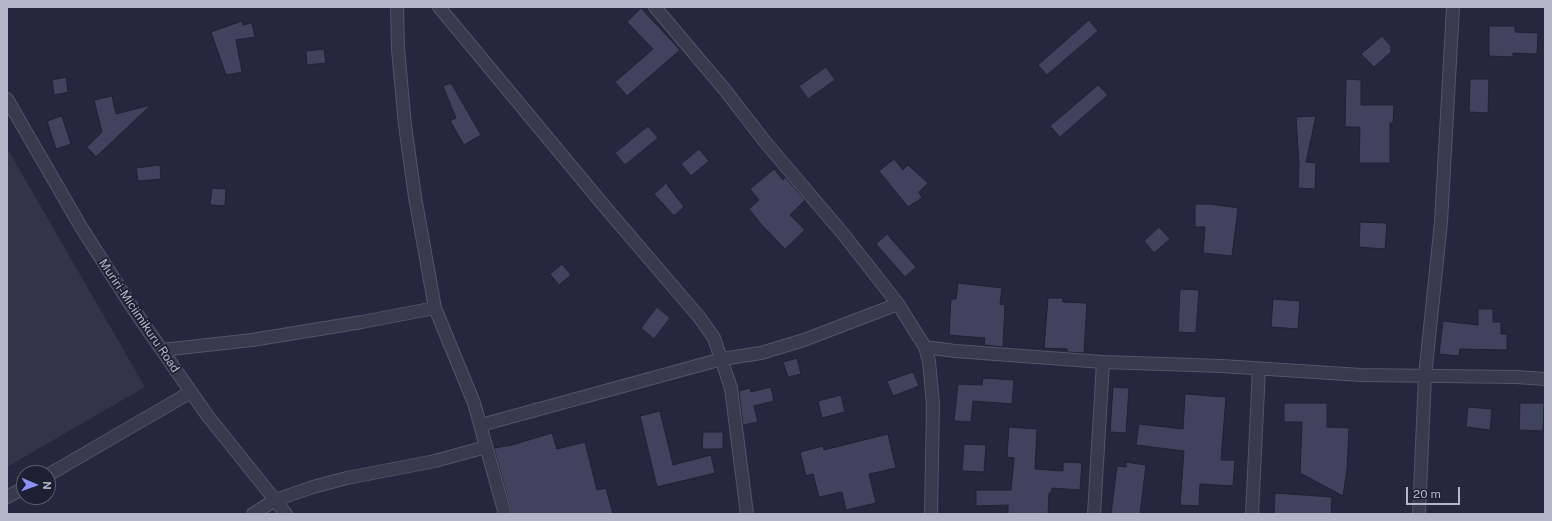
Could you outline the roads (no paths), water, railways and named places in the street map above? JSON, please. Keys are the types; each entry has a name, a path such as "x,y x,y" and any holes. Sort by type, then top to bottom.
{"street":[{"path":"397,7 398,50 406,132 415,197 435,308 461,369 481,425 505,514"},
{"path":"439,7 709,330 714,338 722,359 734,409 747,514"},
{"path":"655,7 701,61 780,160 844,235 898,304 925,347 929,361 933,404 931,514"},
{"path":"1419,514 1425,376 1441,222 1453,7"},
{"name":"Muriri-Miciimikuru Road","path":"7,99 81,227 132,307 190,392 286,514"},
{"path":"481,425 722,359 761,353 804,340 898,304"},
{"path":"162,350 252,340 362,322 435,308"},
{"path":"925,347 954,351 1103,362 1259,369 1361,376 1516,377 1545,379"},
{"path":"1094,514 1103,362"},
{"path":"1252,514 1259,369"},
{"path":"56,469 190,392"},
{"path":"253,514 275,500 313,487 347,478 435,461 486,447"},
{"path":"7,497 16,492"}]}
